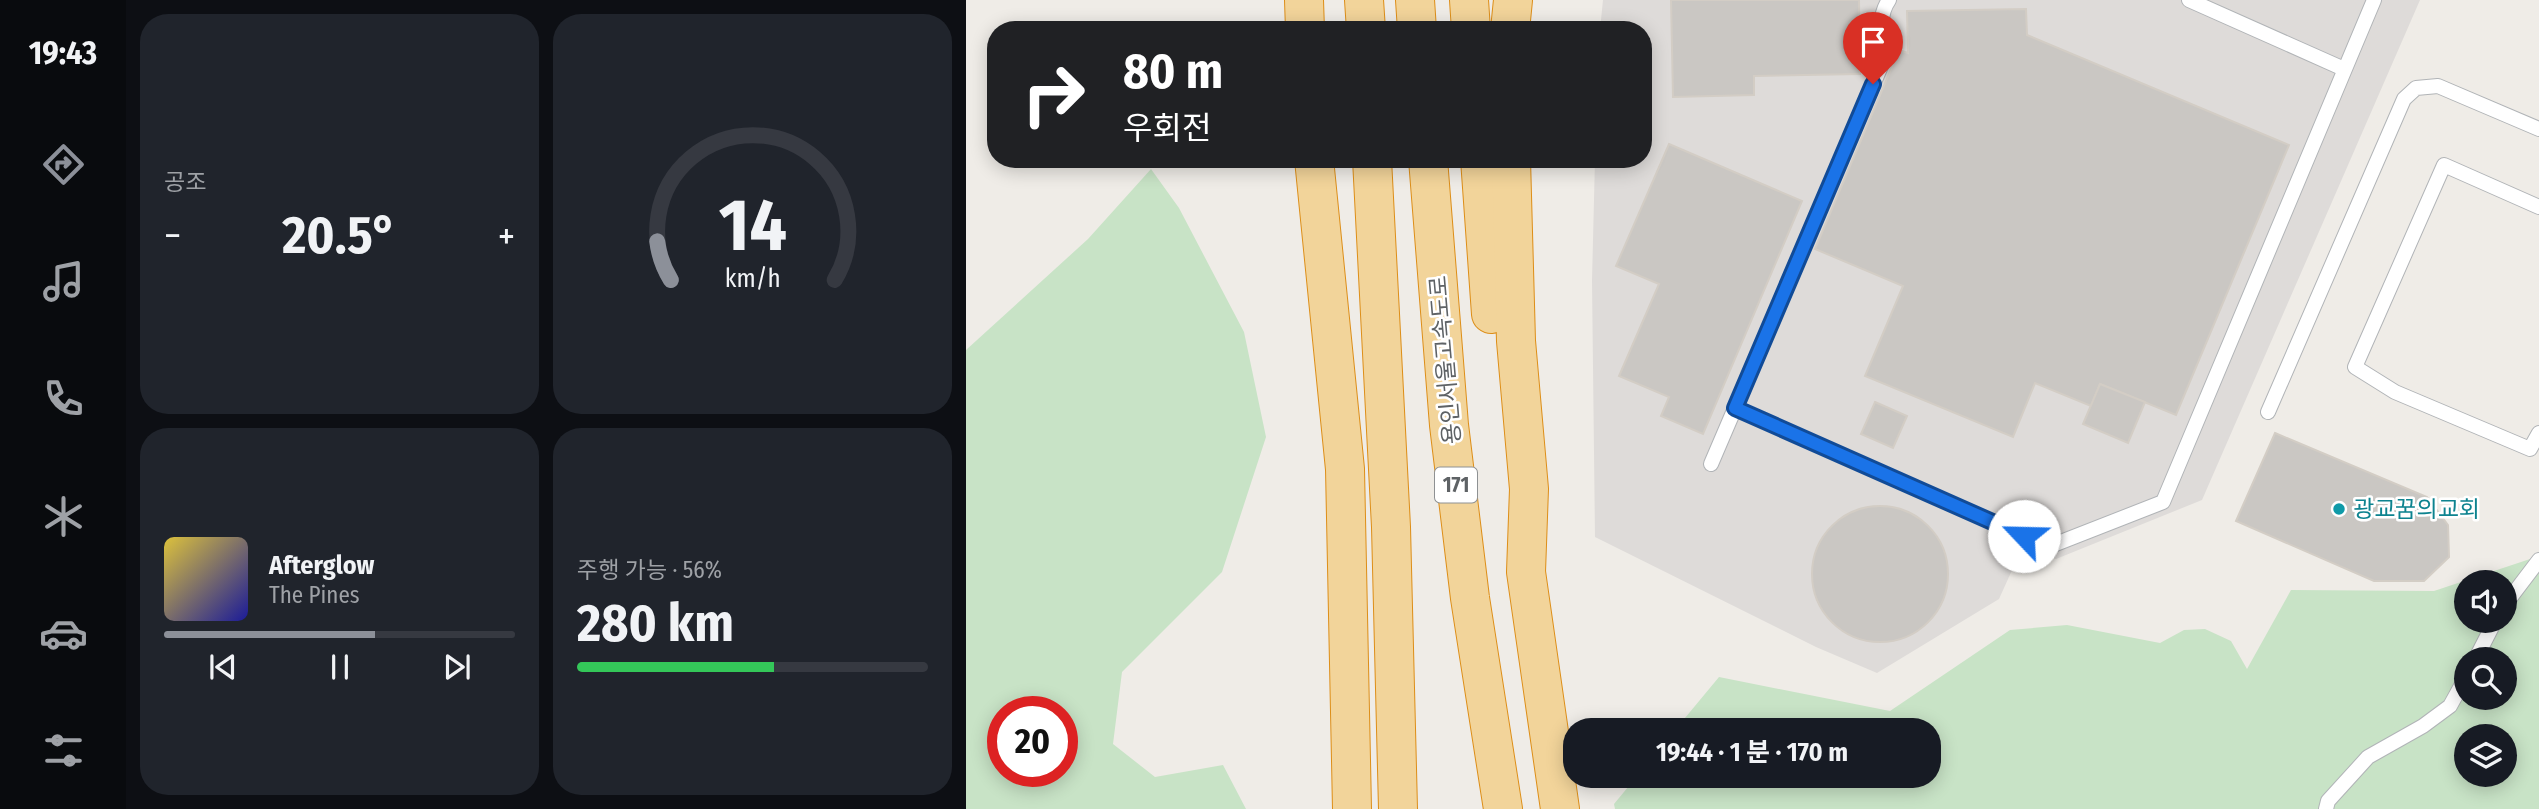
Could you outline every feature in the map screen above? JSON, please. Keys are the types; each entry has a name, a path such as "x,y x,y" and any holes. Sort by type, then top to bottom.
{"highway":[{"path":"1304,0 1305,21"},
{"path":"1364,0 1365,21"},
{"path":"1415,0 1417,21"},
{"path":"1469,0 1470,21"},
{"path":"1511,21 1513,0"},
{"path":"1315,168 1345,469 1352,809"},
{"path":"1372,168 1391,527 1398,809"},
{"name":"용인서울고속도로","path":"1430,168 1449,425 1470,598 1503,809"},
{"path":"1481,168 1501,457 1526,572 1560,809"},
{"path":"1511,168 1516,341 1529,489 1526,572"}],"lane":[{"path":"1711,464 1884,59 1881,26 1884,7 1889,0"},
{"path":"2189,0 2344,69"},
{"path":"1735,408 2048,547 2163,502 2374,0"},
{"path":"2268,412 2404,99 2416,88 2438,86 2539,129"},
{"path":"2539,207 2444,165 2355,367 2395,392 2530,449 2539,433"},
{"path":"2517,589 2539,560"},
{"path":"2326,809 2328,801 2368,757 2423,726 2450,706 2454,699"}],"shaded area":[{"path":"1603,0 2420,0 2202,500 2056,559 2022,548 1999,599 1877,673 1816,647 1595,537 1592,281 1595,168 1652,168 1652,21 1601,21"}],"green space":[{"path":"1151,169 1179,208 1244,332 1266,437 1222,572 1122,672 1113,744 1155,777 1223,765 1246,809 966,809 966,350 1088,239"},
{"path":"2539,556 2539,809 1615,809 1614,804 1627,788 1941,788 1941,718 1685,718 1719,677 1890,711 2010,630 2067,625 2160,643 2184,630 2205,629 2231,641 2247,669 2291,590 2434,591 2454,584 2454,633 2517,633 2517,570 2497,570"}],"building":[{"path":"1671,0 1859,0 1860,74 1754,76 1754,95 1673,97"},
{"path":"2026,9 2027,35 2289,145 2176,415 2100,384 2091,406 2035,383 2013,437 1865,376 1903,286 1815,249 1899,50 1908,53 1907,11"},
{"path":"1669,144 1802,201 1703,434 1661,416 1669,397 1619,376 1659,284 1616,266"},
{"path":"2100,384 2145,402 2128,443 2083,424"},
{"path":"1875,402 1907,416 1893,448 1861,434"},
{"name":"광교꿈의교회","path":"2275,433 2427,497 2448,525 2449,557 2424,581 2374,581 2236,521"},
{"path":"1880,506 1906,512 1928,526 1942,548 1948,574 1942,600 1928,622 1906,636 1880,642 1854,636 1832,622 1818,600 1812,574 1818,548 1832,526 1854,512"}],"place":[{"name":"광교꿈의교회","path":"2339,509"}],"route":[{"path":"1873,84 1735,408 2024,536"}]}
